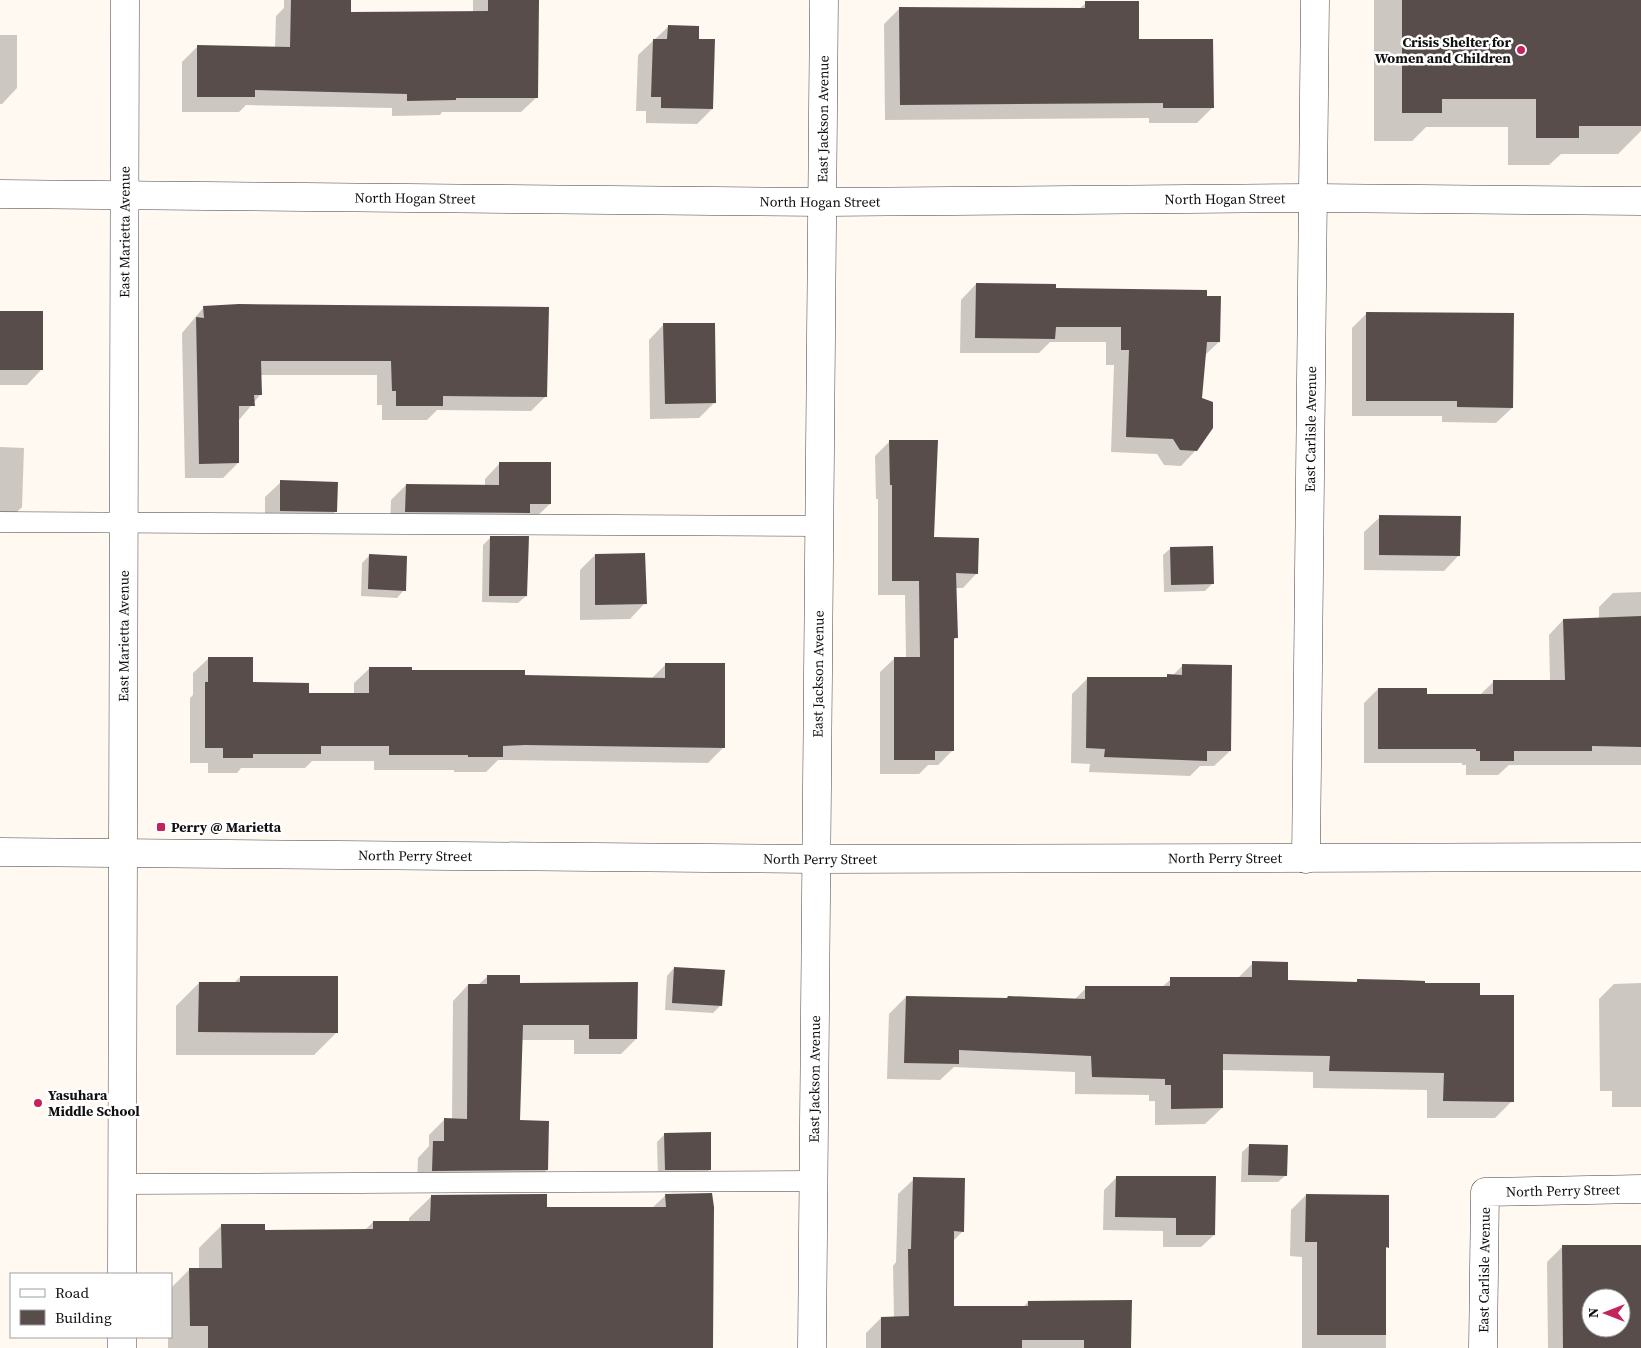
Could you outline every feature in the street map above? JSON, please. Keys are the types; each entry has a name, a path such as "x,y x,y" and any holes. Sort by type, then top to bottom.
{"street":[{"name":"East Marietta Avenue","path":"122,1273 125,0"},
{"name":"East Jackson Avenue","path":"812,1348 824,0"},
{"name":"East Carlisle Avenue","path":"1306,859 1315,0"},
{"name":"North Hogan Street","path":"0,194 823,202 1314,198 1641,201"},
{"name":"North Perry Street","path":"0,852 815,859 1641,857"},
{"name":"North Perry Street","path":"1484,1192 1641,1189"},
{"name":"East Carlisle Avenue","path":"1483,1348 1484,1192"}],"lane":[{"path":"0,522 819,526"},
{"path":"122,1184 813,1181"}],"building":[{"path":"291,0 351,0 351,12 488,11 488,0 539,0 538,98 456,98 456,100 407,101 407,94 255,90 255,97 197,97 197,45 290,47"},
{"name":"Crisis Shelter for Women and Children","path":"1402,0 1641,0 1641,126 1579,126 1579,138 1536,138 1536,99 1442,99 1442,113 1402,113"},
{"path":"1085,1 1139,1 1139,39 1213,39 1214,108 1163,108 1163,103 900,105 899,7 1085,8"},
{"path":"668,25 699,26 699,39 715,39 713,109 661,108 661,97 651,97 653,39 667,39"},
{"path":"976,283 1056,284 1056,288 1207,290 1207,296 1221,296 1220,342 1207,342 1202,398 1213,402 1213,428 1197,451 1180,450 1173,439 1126,437 1129,350 1121,350 1121,327 1056,327 1055,339 975,338"},
{"path":"239,304 549,307 547,397 443,396 443,406 396,406 396,391 392,391 391,361 261,361 262,395 254,395 255,406 239,406 239,463 199,464 196,317 204,318 203,306"},
{"path":"0,311 43,311 43,370 0,370"},
{"path":"1366,312 1514,313 1513,408 1457,407 1457,401 1366,401"},
{"path":"663,323 715,323 716,403 665,404"},
{"path":"889,440 938,440 934,537 979,538 978,574 956,573 958,638 954,638 954,751 935,751 935,760 894,760 894,657 920,657 919,581 892,581 892,485 890,485"},
{"path":"499,462 551,462 551,504 530,504 530,513 405,512 406,484 499,485"},
{"path":"280,480 338,482 337,512 280,511"},
{"path":"1379,515 1461,516 1460,556 1379,555"},
{"path":"490,536 529,536 527,596 489,596"},
{"path":"1213,546 1214,584 1171,585 1170,547"},
{"path":"645,553 647,604 595,605 595,554"},
{"path":"369,554 407,556 406,591 368,589"},
{"path":"1641,616 1641,747 1592,746 1592,751 1514,751 1514,761 1480,761 1480,751 1476,751 1476,749 1378,749 1378,688 1427,688 1427,694 1493,694 1493,680 1565,680 1563,619"},
{"path":"208,657 253,657 253,682 309,683 309,693 369,693 369,667 412,667 412,670 525,670 525,675 665,678 665,663 725,663 725,748 525,745 503,746 503,757 468,757 468,755 389,755 389,746 321,746 321,754 253,754 253,758 223,758 223,748 205,748 205,682 208,682"},
{"path":"1182,664 1232,665 1231,751 1207,751 1207,761 1104,757 1105,749 1086,748 1087,677 1167,677 1167,674 1182,675"},
{"path":"1252,961 1288,962 1288,980 1357,982 1357,979 1425,981 1425,983 1480,983 1480,995 1514,995 1514,1102 1443,1101 1444,1073 1329,1071 1330,1056 1223,1054 1223,1108 1171,1109 1171,1085 1165,1085 1165,1079 1092,1077 1091,1056 959,1050 959,1064 904,1063 906,996 1007,998 1008,996 1085,999 1085,986 1170,986 1170,977 1252,977"},
{"path":"674,967 725,970 722,1006 672,1003"},
{"path":"487,975 520,975 520,983 638,982 637,1039 589,1039 589,1025 523,1025 520,1120 549,1121 548,1170 432,1171 433,1141 444,1141 444,1118 467,1119 468,984 487,984"},
{"path":"240,976 338,976 338,1033 198,1032 199,982 240,982"},
{"path":"711,1132 711,1170 665,1170 664,1133"},
{"path":"1249,1144 1288,1145 1287,1176 1248,1175"},
{"path":"1116,1176 1216,1176 1215,1235 1176,1235 1176,1218 1115,1217"},
{"path":"913,1177 965,1178 964,1232 954,1231 954,1306 1028,1306 1028,1301 1132,1300 1131,1348 1084,1348 1084,1340 1022,1340 1022,1348 881,1348 881,1317 909,1316 908,1249 911,1249"},
{"path":"712,1193 714,1207 713,1348 208,1348 208,1326 190,1326 189,1268 222,1268 221,1224 265,1224 265,1230 373,1229 373,1221 430,1221 431,1195 547,1194 547,1207 666,1207 665,1194"},
{"path":"1306,1194 1389,1195 1389,1248 1386,1247 1386,1335 1317,1335 1317,1242 1305,1242"},
{"path":"1562,1245 1641,1245 1641,1348 1563,1348"}],"place":[{"name":"Crisis Shelter for Women and Children","path":"1521,50"},
{"name":"Perry @ Marietta","path":"161,827"},
{"name":"Yasuhara Middle School","path":"38,1103"}]}
